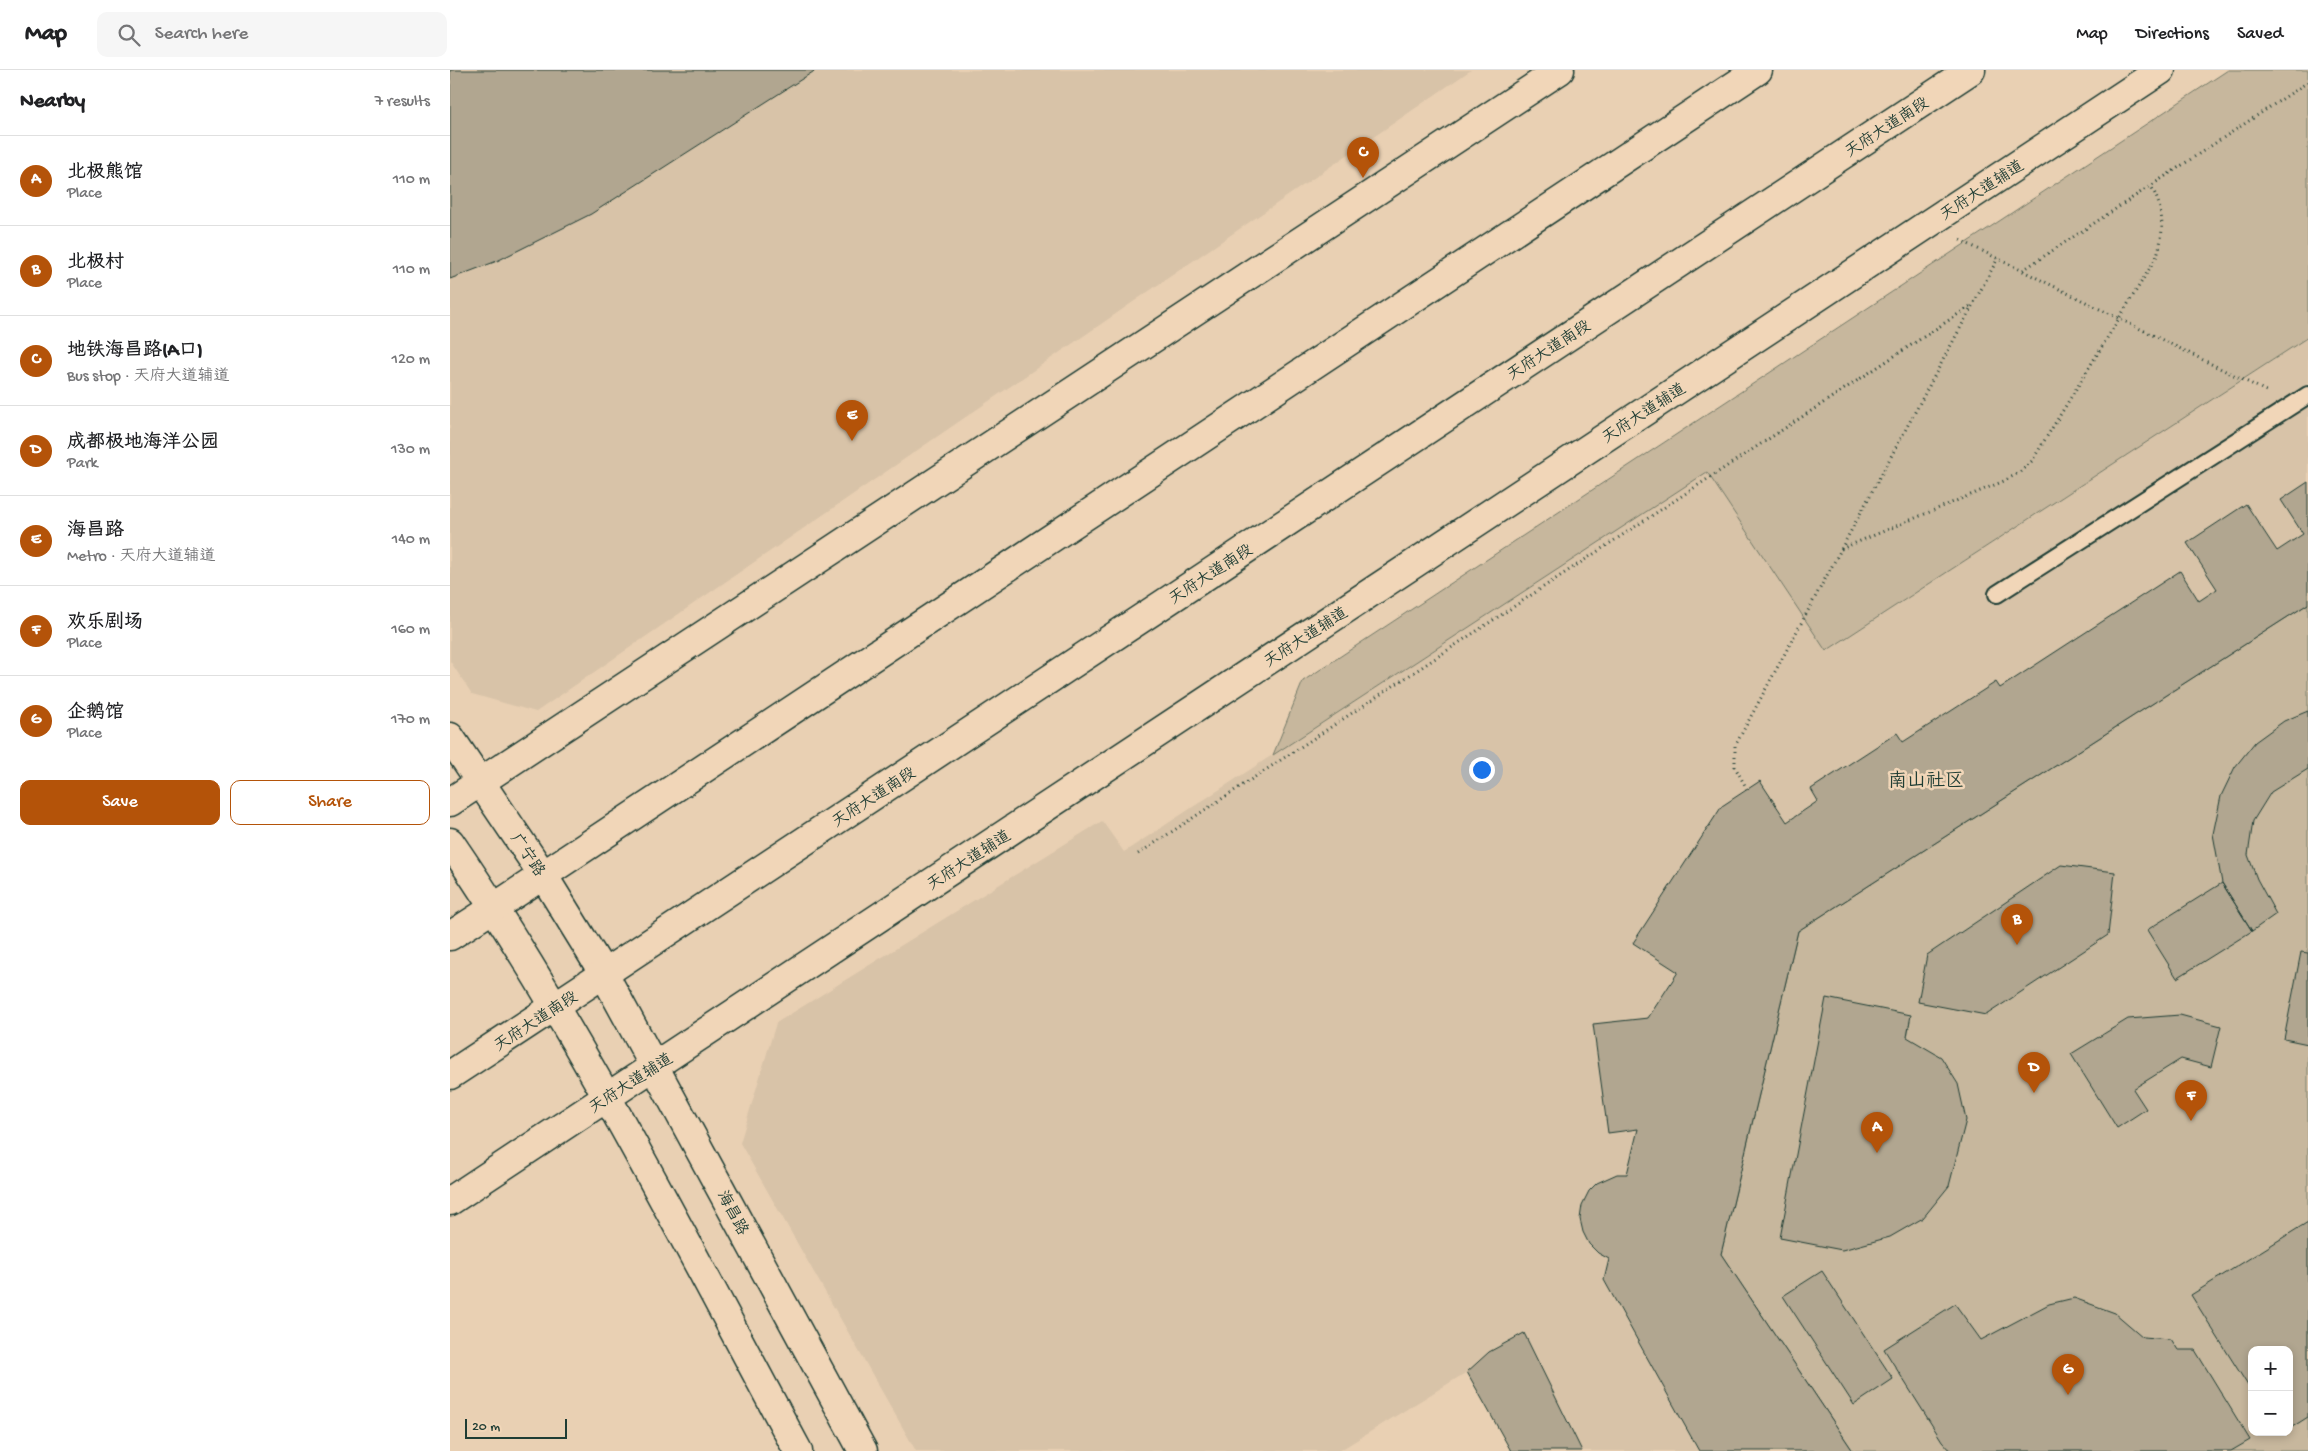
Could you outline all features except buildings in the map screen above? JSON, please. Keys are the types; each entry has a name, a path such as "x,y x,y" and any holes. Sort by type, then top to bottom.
{"main road":[{"path":"450,802 1560,70"},
{"path":"450,936 1758,70"},
{"name":"天府大道南段","path":"450,1076 1970,70"},
{"name":"天府大道辅道","path":"450,1201 2161,70"},
{"name":"广宁路","path":"450,737 543,875 604,974"},
{"path":"450,842 495,907 555,1006 607,1097 798,1451"},
{"name":"海昌路","path":"604,974 863,1451"}],"lane":[{"path":"1997,594 2308,395"}],"path":[{"path":"2023,270 2308,82"},
{"path":"1840,549 2004,481 2020,472 2038,451 2156,258 2161,244 2163,229 2158,200 2151,186"},
{"path":"1928,224 2294,404"},
{"path":"1747,789 1735,767 1735,746 1998,258"},
{"path":"1138,854 1972,305"}],"shaded area":[{"path":"450,70 1471,70 536,712 472,694 450,661"},
{"path":"2228,70 2308,70 2308,337 1826,651 1707,472 1273,755 1303,681"},
{"path":"2308,337 2308,604 1721,1254 1853,1451 1511,1451 1467,1372 1339,1451 916,1451 740,1143 776,1023 1102,821 1124,852 1707,471 1826,651"},
{"path":"2308,604 2308,1451 1853,1451 1721,1254 1798,931"}],"place":[{"name":"地铁海昌路(A口)","path":"1363,178"},
{"name":"海昌路","path":"852,441"},
{"name":"北极村","path":"2017,945"},
{"name":"成都极地海洋公园","path":"2034,1093"},
{"name":"欢乐剧场","path":"2191,1121"},
{"name":"北极熊馆","path":"1877,1153"},
{"name":"企鹅馆","path":"2068,1395"}],"district":[{"name":"南山社区","path":"1926,779"}]}
